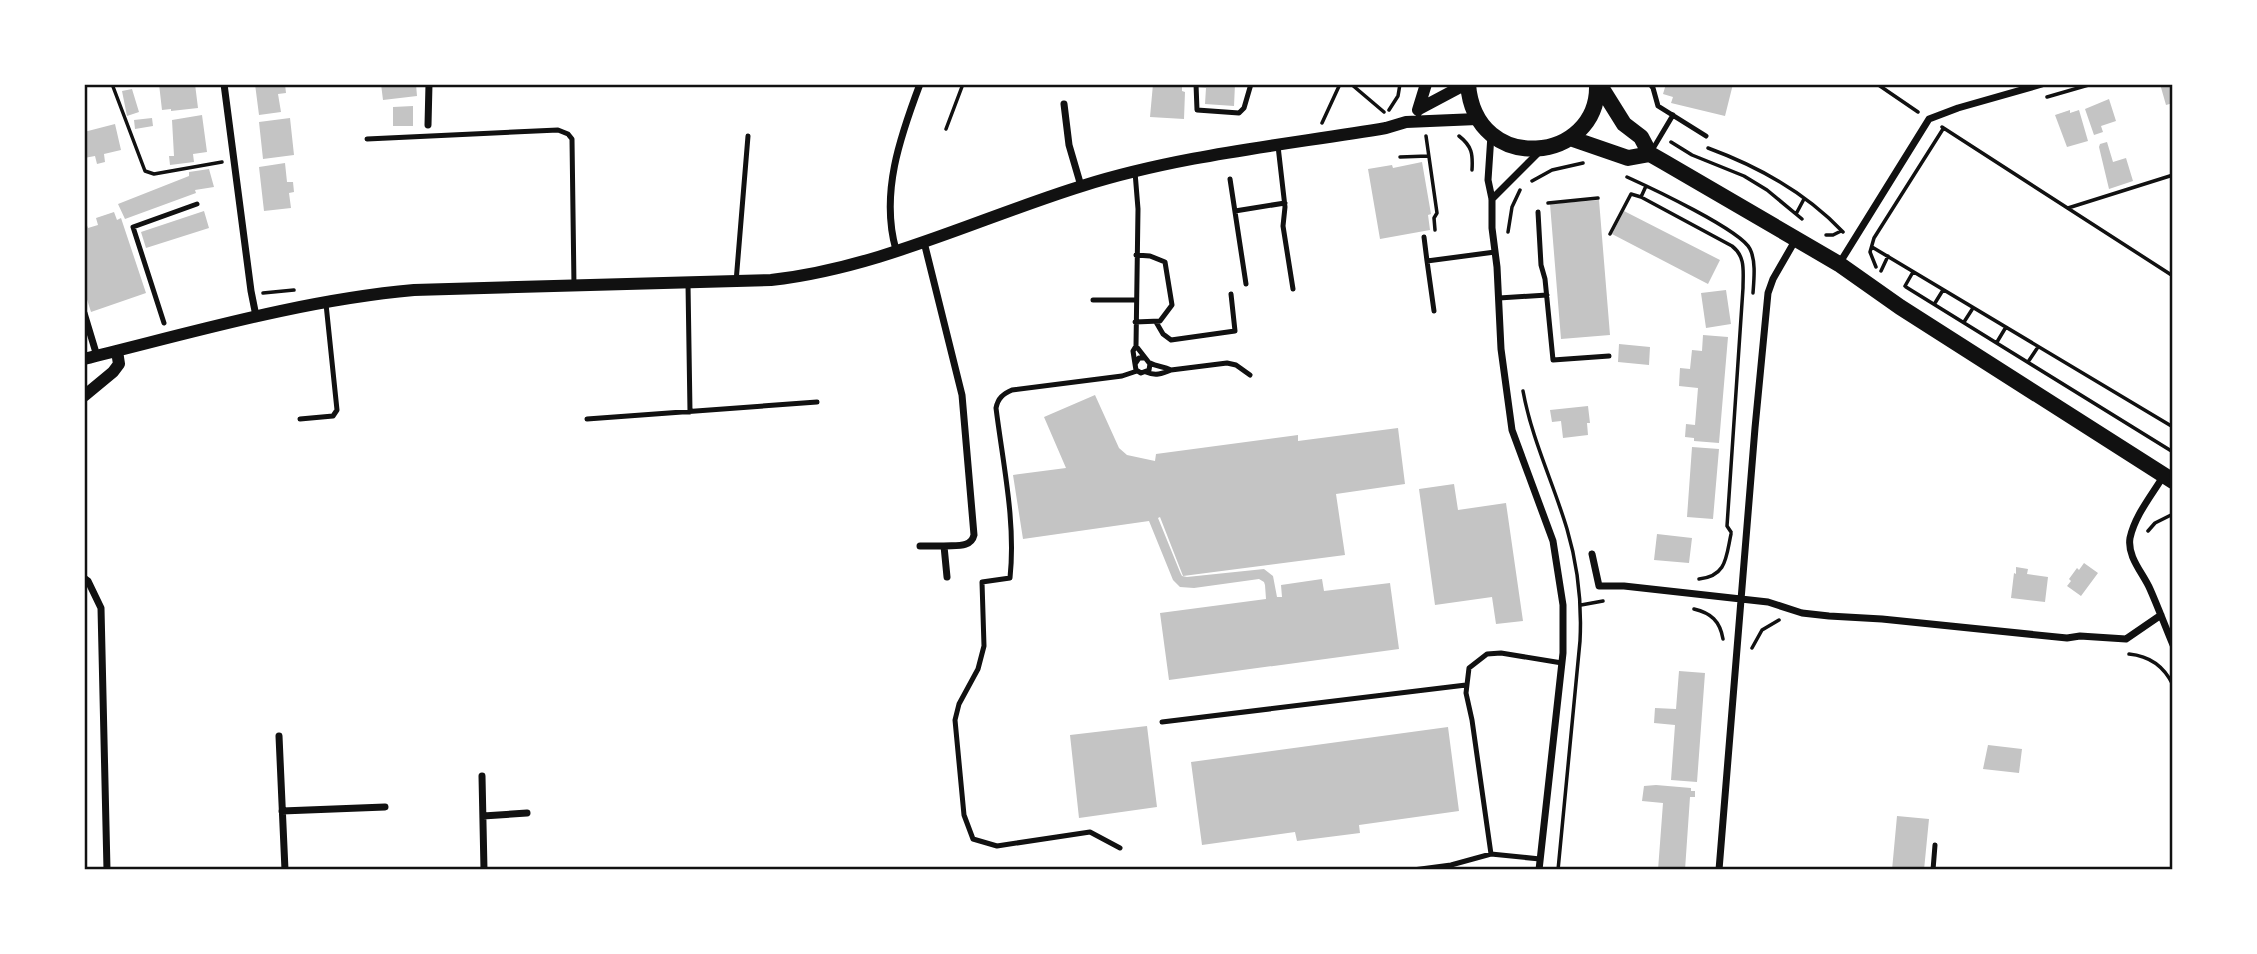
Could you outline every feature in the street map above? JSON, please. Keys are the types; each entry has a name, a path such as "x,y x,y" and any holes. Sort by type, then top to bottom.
{"main road":[{"path":"1467,84 1477,119 1491,135 1517,147 1542,149 1570,138 1580,129 1588,117 1598,84"},
{"path":"1598,84 1624,124 1641,138 1650,154 1839,264 1900,307 2169,478"},
{"path":"1570,138 1628,158 1650,154"}],"street":[{"path":"224,84 256,316"},
{"path":"428,125 429,84"},
{"path":"896,250 891,218 892,178 900,142 920,84"},
{"path":"1419,109 1426,84"},
{"path":"1406,122 1419,109 1467,84"},
{"path":"1839,264 1929,119 2042,84"},
{"path":"1064,104 1069,145 1081,186"},
{"path":"84,313 90,358 326,300 414,290 688,284 799,277 924,242 1081,186 1135,171 1385,128 1406,122 1477,119"},
{"path":"1491,135 1488,180 1492,199 1501,349 1512,430 1553,541 1564,624 1539,870"},
{"path":"1492,199 1542,149"},
{"path":"1719,870 1768,293 1796,239"},
{"path":"920,546 969,544 974,535 962,395 924,242"},
{"path":"84,396 120,364 117,351"},
{"path":"2169,478 2138,518 2130,542 2134,559 2150,588 2173,645"},
{"path":"944,546 947,577"},
{"path":"1592,554 1599,586 1624,586 1776,603 1802,613 1880,618 2067,638 2080,636 2126,639 2161,615"},
{"path":"84,578 101,608 107,870"},
{"path":"279,736 285,870"},
{"path":"482,776 484,870"},
{"path":"282,811 385,807"},
{"path":"484,816 527,813"}],"lane":[{"path":"1196,84 1197,110 1239,113 1244,108 1251,84"},
{"path":"1650,84 1657,105 1706,136"},
{"path":"1650,154 1673,115"},
{"path":"366,139 558,130 568,134 572,139 574,286"},
{"path":"736,282 748,136"},
{"path":"1278,146 1285,203 1283,226 1293,289"},
{"path":"1135,171 1138,209 1136,346 1133,351 1137,371"},
{"path":"1230,179 1246,284"},
{"path":"1235,211 1285,203"},
{"path":"164,323 133,227 197,204"},
{"path":"1538,212 1540,262 1545,279 1554,361 1609,356"},
{"path":"1424,237 1434,311"},
{"path":"1427,261 1495,252"},
{"path":"1135,322 1156,322 1163,318 1171,307 1167,264 1163,260 1136,255"},
{"path":"688,284 691,412"},
{"path":"1156,322 1163,334 1171,340 1235,331 1231,294"},
{"path":"1499,299 1547,295"},
{"path":"300,419 333,416 337,410 326,300"},
{"path":"1093,300 1135,300"},
{"path":"1136,346 1150,367 1146,372"},
{"path":"1135,363 1139,358 1171,370"},
{"path":"1120,848 1090,832 997,846 974,839 964,815 956,720 959,704 978,670 984,646 982,582 1010,578 1013,553 996,408 1005,393 1012,390 1122,376 1137,371 1154,374 1227,363 1236,365 1250,375"},
{"path":"587,419 817,402"},
{"path":"1491,854 1466,685 1469,668 1487,654 1501,653 1562,663"},
{"path":"1162,722 1466,685"},
{"path":"1933,870 1935,845"},
{"path":"1413,870 1451,865 1491,854 1540,859"}],"path":[{"path":"112,84 145,172 154,174 225,162 224,155"},
{"path":"946,129 963,84"},
{"path":"1322,124 1340,84"},
{"path":"1351,84 1384,113 1396,101 1400,84"},
{"path":"1877,84 2173,276"},
{"path":"2036,101 2092,84"},
{"path":"1888,256 1883,273 1871,258 1871,246 1944,129 1949,126"},
{"path":"1457,134 1473,151 1472,170"},
{"path":"1424,237 1436,234 1434,218 1437,214 1426,136 1437,135"},
{"path":"1703,148 1767,175 1841,230"},
{"path":"1696,150 1692,155 1739,174 1771,193 1808,225"},
{"path":"1408,156 1409,163"},
{"path":"1400,157 1428,156"},
{"path":"1508,236 1510,216 1520,189 1542,175 1572,164 1590,163"},
{"path":"1739,174 1745,164"},
{"path":"1618,172 1736,234 1747,244 1752,253 1754,271 1752,300"},
{"path":"2068,208 2173,175"},
{"path":"1641,197 1646,186"},
{"path":"1610,234 1630,194 1641,197 1732,246 1741,257 1744,265 1743,288 1727,526 1731,532"},
{"path":"1538,212 1546,209 1548,203 1598,198"},
{"path":"1796,214 1804,200"},
{"path":"1822,233 1833,235 1847,226"},
{"path":"1871,246 2173,427"},
{"path":"1741,257 1752,253"},
{"path":"1913,272 1904,286 2173,452"},
{"path":"261,289 267,294 304,288"},
{"path":"1934,304 1943,290"},
{"path":"1964,322 1973,308"},
{"path":"1997,342 2006,327"},
{"path":"2028,362 2038,347"},
{"path":"1690,579 1710,577 1721,568 1727,558 1737,463"},
{"path":"2146,538 2155,523 2173,514"},
{"path":"1573,553 1582,551"},
{"path":"1560,584 1599,586"},
{"path":"1581,605 1608,600"},
{"path":"1686,608 1711,615 1720,629 1723,643"},
{"path":"1751,650 1762,630 1774,621 1785,619"},
{"path":"2124,653 2142,656 2160,666 2173,685"}],"building":[{"path":"159,84 195,84 198,108 162,110"},
{"path":"255,84 285,84 286,93 278,94 281,112 259,115"},
{"path":"381,84 416,84 417,96 383,100"},
{"path":"1153,84 1235,84 1234,106 1205,104 1206,88 1182,86 1182,91 1185,92 1184,119 1150,117"},
{"path":"1666,84 1733,84 1725,116 1671,103 1673,97 1663,94"},
{"path":"2160,84 2173,84 2173,103 2166,105"},
{"path":"132,89 139,112 127,116 122,91"},
{"path":"2109,99 2116,121 2101,126 2103,132 2094,135 2085,109"},
{"path":"413,106 413,126 393,126 393,107"},
{"path":"2070,110 2070,113 2079,110 2088,141 2067,147 2055,115"},
{"path":"202,115 207,152 193,154 194,162 170,165 169,156 174,156 172,120"},
{"path":"152,118 153,126 135,129 134,120"},
{"path":"290,118 294,155 263,159 259,122"},
{"path":"115,124 121,150 104,154 105,162 97,164 95,156 84,158 84,132"},
{"path":"2107,142 2113,162 2126,158 2133,181 2109,189 2099,147"},
{"path":"1422,162 1431,214 1428,215 1430,230 1380,239 1368,169 1392,165 1393,168"},
{"path":"285,163 287,182 293,182 294,192 289,193 291,208 264,211 259,167"},
{"path":"209,169 214,187 195,190 196,193 125,219 118,204 189,176 189,172"},
{"path":"1599,200 1610,335 1561,339 1550,204"},
{"path":"204,211 209,228 146,248 141,232"},
{"path":"1624,211 1720,260 1708,284 1612,234"},
{"path":"114,212 117,220 121,218 146,293 91,312 84,290 84,218 88,228 98,225 96,218"},
{"path":"1726,290 1731,324 1706,328 1701,293"},
{"path":"1703,335 1728,337 1719,443 1694,441 1694,438 1685,437 1686,424 1695,425 1698,388 1679,386 1680,368 1690,369 1692,350 1702,351"},
{"path":"1619,344 1650,347 1649,365 1618,362"},
{"path":"1095,395 1119,448 1127,455 1155,461 1156,454 1298,435 1298,441 1398,428 1405,484 1336,494 1345,555 1183,576 1160,517 1158,518 1182,576 1187,577 1264,569 1273,576 1277,597 1282,597 1281,585 1322,579 1324,591 1390,583 1399,649 1169,680 1160,613 1266,599 1265,585 1259,579 1194,588 1180,587 1173,580 1149,521 1023,539 1013,475 1066,468 1044,417"},
{"path":"1588,406 1588,435 1563,438 1561,421 1552,422 1550,410"},
{"path":"1692,447 1719,449 1713,519 1687,517"},
{"path":"1454,484 1458,510 1506,503 1523,621 1496,624 1492,597 1435,605 1419,489"},
{"path":"1657,534 1692,538 1689,563 1654,560"},
{"path":"2084,563 2098,573 2081,596 2067,586 2077,568 2079,570"},
{"path":"2016,567 2028,569 2027,574 2048,577 2045,602 2011,598"},
{"path":"1679,671 1705,673 1697,782 1671,780 1675,725 1654,723 1655,708 1676,709"},
{"path":"1147,726 1157,807 1079,818 1070,735"},
{"path":"1448,727 1459,811 1359,825 1360,833 1297,841 1295,832 1202,845 1191,762"},
{"path":"1988,745 2022,749 2019,773 1983,769"},
{"path":"1644,786 1691,788 1691,791 1695,791 1695,797 1690,797 1685,870 1658,870 1663,803 1642,801"},
{"path":"1897,816 1929,819 1924,870 1892,870"}]}
